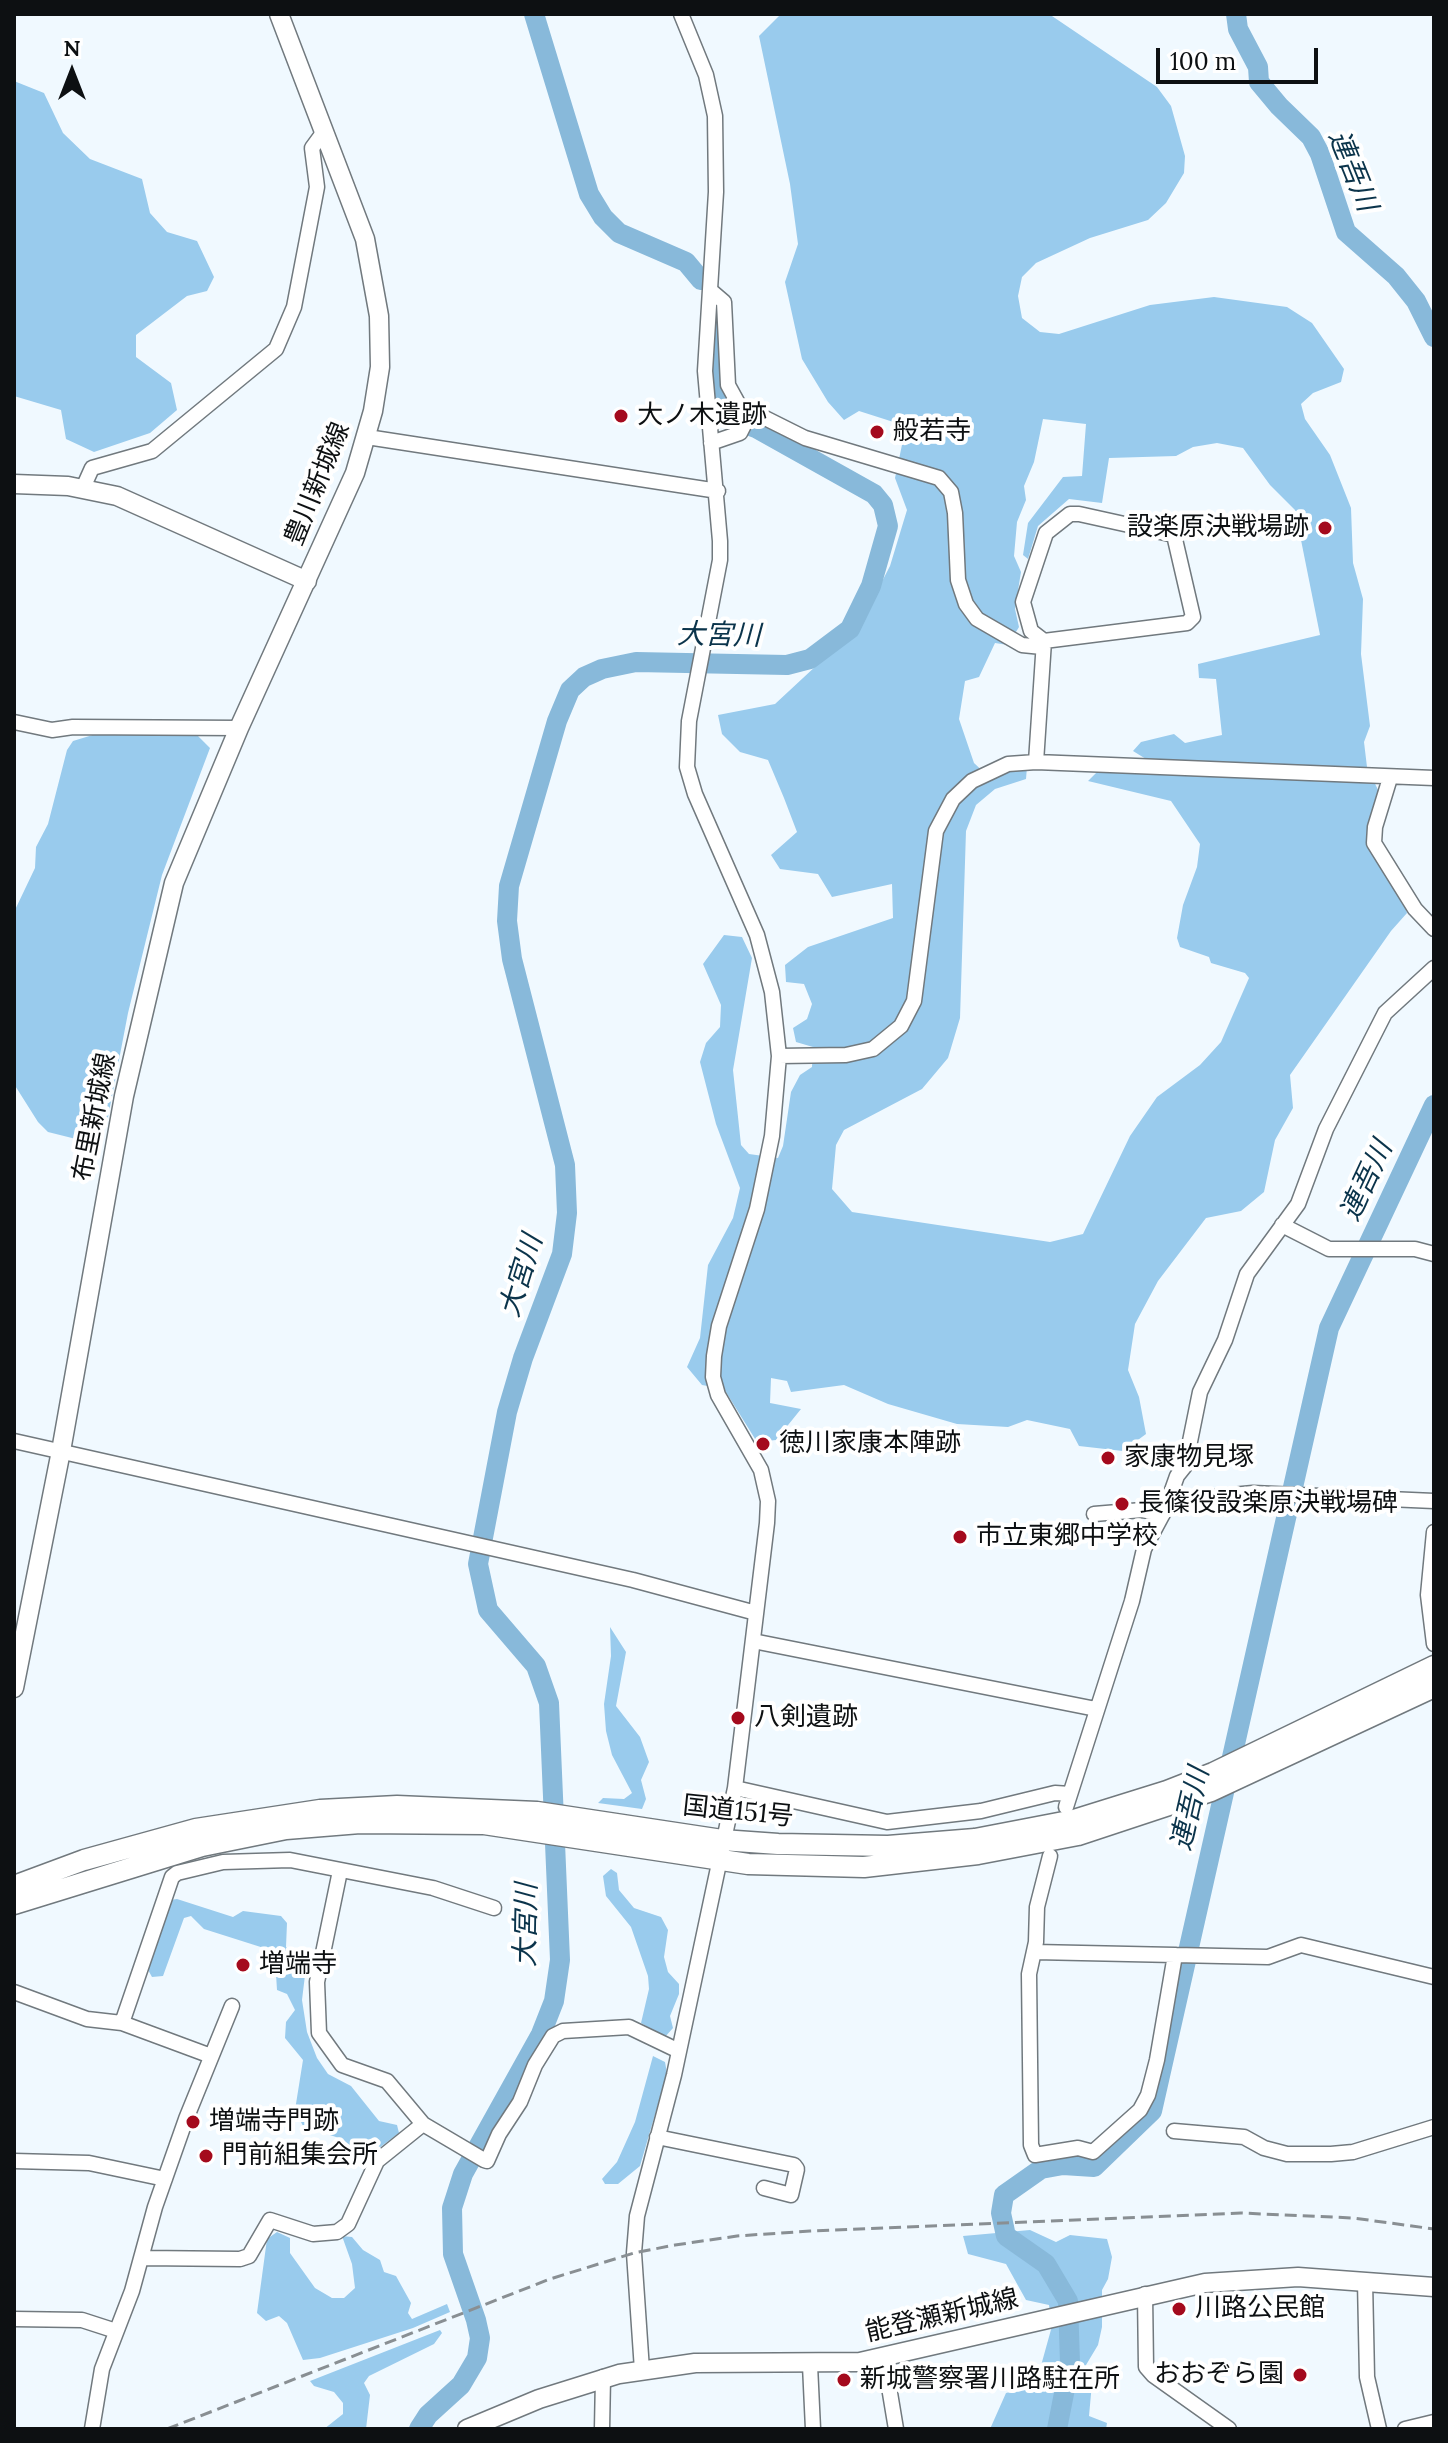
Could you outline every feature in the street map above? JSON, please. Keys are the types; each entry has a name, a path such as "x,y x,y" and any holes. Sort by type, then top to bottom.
{"highway":[{"name":"国道151号","path":"1250,1764 1434,1666"},
{"name":"国道151号","path":"571,1826 718,1861 864,1867 940,1859 1078,1835 1212,1782 1434,1687"},
{"name":"国道151号","path":"14,1886 153,1839 236,1821 320,1810 397,1806 722,1840 888,1846 975,1839 1112,1810 1212,1782"},
{"name":"国道151号","path":"14,1904 202,1846 286,1829 435,1821 537,1821"}],"main road":[{"name":"豊川新城線","path":"14,484 83,488 117,496 307,581 355,473 367,437 380,367 375,279 365,239 279,14"},
{"name":"布里新城線","path":"14,1688 61,1451 124,1096 174,883 239,728 307,581"},
{"name":"能登瀬新城線","path":"467,2429 603,2377 695,2363 838,2365 1205,2283 1263,2277 1434,2287"}],"street":[{"path":"642,2370 634,2253 637,2216 679,2051 735,1788 768,1501 761,1470 718,1395 713,1377 719,1326 757,1209 769,1151 779,1056 772,992 757,935 695,794 687,767 689,721 720,560 718,491 705,371 716,192 715,116 706,75 681,14"},
{"path":"83,488 92,468 152,451 276,349 294,307 317,187 312,148 323,133"},
{"path":"710,290 724,302 731,394 750,413 838,449 939,478 951,492 958,580 966,604 977,619 1022,645 1043,644 1187,623 1193,617 1174,535 1079,514 1070,514 1046,533 1023,602 1031,631 1043,644 1036,762"},
{"path":"711,443 740,433 750,413"},
{"path":"367,437 718,491"},
{"path":"14,722 52,730 73,727 239,728"},
{"path":"779,1056 846,1055 873,1049 901,1026 917,988 936,831 953,799 972,781 1008,764 1036,762 1434,778"},
{"path":"1390,778 1375,827 1374,843 1415,909 1434,929"},
{"path":"735,1788 887,1822 981,1811 1055,1793 1068,1801 1132,1601 1144,1549 1189,1455 1200,1392 1225,1340 1247,1274 1298,1204 1326,1129 1385,1013 1434,968"},
{"path":"1282,1225 1329,1249 1415,1249 1434,1254"},
{"path":"14,1441 633,1580 756,1613"},
{"path":"1094,1514 1284,1493 1434,1501"},
{"path":"1434,1532 1428,1595 1434,1644"},
{"path":"753,1641 1096,1709"},
{"path":"1050,1856 1037,1907 1035,1952 1029,1974 1031,2145 1035,2155 1078,2148 1093,2152 1140,2110 1148,2095 1157,2060 1177,1955"},
{"path":"122,2023 172,1877 177,1873 223,1862 273,1859 433,1888 494,1908"},
{"path":"340,1871 317,1982 319,2033 342,2065 387,2081 423,2124 484,2160 487,2161 553,2036 563,2031 629,2027 679,2051"},
{"path":"1035,1952 1268,1957 1292,1947 1315,1946 1346,1958 1434,1977"},
{"path":"14,1992 87,2019 122,2023 211,2056"},
{"path":"92,2429 102,2369 142,2258 165,2179 232,2006"},
{"path":"142,2258 240,2259 249,2256 270,2220 313,2234 337,2232 348,2224 377,2161 423,2124"},
{"path":"1174,2131 1244,2137 1264,2148 1287,2154 1331,2154 1353,2152 1434,2127"},
{"path":"657,2137 794,2165 797,2169 791,2195 761,2187 769,2161"},
{"path":"14,2161 89,2163 165,2179"},
{"path":"1365,2281 1367,2377 1379,2429"},
{"path":"1145,2294 1146,2367 1229,2429"},
{"path":"14,2319 82,2320 116,2331"},
{"path":"884,2357 896,2429"},
{"path":"810,2365 813,2429"},
{"path":"602,2429 603,2377"},
{"path":"1405,2429 1434,2422"}],"shaded area":[{"path":"781,14 1049,14 1157,87 1171,106 1185,156 1184,173 1166,203 1148,220 1090,238 1036,263 1022,277 1018,296 1022,318 1040,332 1059,334 1150,305 1214,297 1287,307 1312,323 1344,369 1341,382 1313,393 1301,404 1305,419 1330,455 1351,508 1353,563 1363,599 1361,654 1370,726 1364,742 1367,767 1379,792 1372,827 1402,894 1407,913 1391,931 1290,1075 1293,1108 1275,1140 1264,1192 1241,1211 1206,1218 1158,1281 1135,1324 1128,1370 1139,1397 1146,1434 1123,1451 1079,1446 1070,1429 1027,1420 1008,1427 957,1424 888,1404 844,1385 791,1392 787,1381 771,1378 770,1403 801,1409 776,1440 757,1442 724,1389 702,1385 687,1367 700,1338 708,1265 733,1218 740,1188 716,1124 700,1062 706,1043 720,1027 721,1005 703,964 724,935 742,937 752,958 733,1070 741,1145 749,1154 778,1158 783,1146 791,1092 800,1075 812,1067 813,1047 796,1042 793,1028 807,1019 812,1004 804,984 786,982 785,965 808,947 893,918 892,884 832,897 818,874 780,869 771,855 797,832 784,798 768,760 740,752 722,734 718,715 775,704 859,626 890,566 907,510 895,478 906,426 859,411 844,420 828,402 802,359 785,282 798,244 790,184 759,36","holes":["1043,419 1086,424 1082,476 1063,477 1028,523 1023,555 1028,559 1038,526 1069,499 1102,503 1109,458 1176,456 1193,447 1217,443 1243,448 1270,485 1295,510 1320,635 1198,664 1199,678 1216,679 1222,735 1185,743 1174,734 1141,742 1133,751 1146,759 1098,771 1088,781 1171,801 1200,844 1197,867 1183,905 1177,938 1180,947 1209,957 1211,963 1245,973 1249,978 1221,1042 1200,1065 1157,1097 1130,1136 1083,1234 1050,1242 852,1212 832,1189 836,1145 844,1130 922,1089 948,1058 960,1018 966,831 976,805 995,789 1026,779 1027,767 1012,768 990,778 974,763 959,719 965,681 979,677 995,643 1008,645 1019,627 1015,609 1021,572 1014,556 1017,522 1026,500 1024,486 1034,462"]},
{"path":"14,81 44,93 63,133 90,159 142,179 150,213 167,232 197,241 214,277 207,291 187,296 136,335 136,357 171,383 177,410 150,433 94,452 66,439 61,410 14,396"},
{"path":"96,734 198,736 210,748 162,875 128,1013 108,1117 93,1137 76,1139 48,1132 14,1084 14,912 35,868 36,847 48,824 67,750 73,741"},
{"path":"610,1627 626,1652 616,1706 640,1737 649,1762 641,1780 646,1799 642,1809 598,1803 603,1798 624,1799 632,1793 612,1755 606,1731 604,1704 611,1656"},
{"path":"611,1869 617,1873 619,1890 634,1908 661,1917 668,1930 664,1957 668,1972 679,1984 679,1994 670,2016 673,2028 665,2037 641,2023 649,1989 648,1976 631,1927 606,1896 603,1876"},
{"path":"177,1899 233,1917 243,1911 281,1916 287,1923 286,1947 298,1955 306,1967 302,2000 307,2032 317,2058 328,2074 351,2086 379,2121 397,2125 399,2133 367,2157 336,2137 303,2126 295,2110 303,2060 285,2038 286,2022 295,2010 287,1994 277,1990 275,1958 267,1949 204,1929 191,1916 184,1918 163,1976 152,1977 147,1968 170,1900"},
{"path":"653,2056 665,2062 667,2073 640,2166 618,2184 605,2184 602,2179 617,2162 635,2122"},
{"path":"1030,2230 1056,2242 1070,2235 1107,2239 1112,2257 1108,2279 1102,2290 1102,2327 1098,2345 1086,2365 1092,2383 1089,2416 1107,2423 1106,2429 990,2429 1006,2393 1027,2388 1037,2380 1052,2326 1049,2305 1026,2300 1006,2264 968,2254 963,2236"},
{"path":"277,2232 290,2238 290,2253 315,2288 332,2298 344,2298 355,2288 352,2264 342,2236 352,2237 363,2250 380,2260 384,2272 396,2276 411,2303 408,2313 412,2319 447,2304 450,2312 413,2328 320,2358 303,2360 287,2323 279,2316 266,2321 257,2313 267,2239"},
{"path":"440,2330 442,2333 434,2344 369,2376 364,2383 370,2395 366,2429 324,2429 343,2414 343,2403 334,2392 314,2386 310,2381"}],"waterway":[{"name":"大宮川","path":"534,14 589,194 603,217 619,233 686,262 701,280"},
{"name":"連吾川","path":"1236,14 1238,29 1258,67 1259,82 1311,137 1320,154 1346,232 1396,276 1416,301 1434,337"},
{"name":"大宮川","path":"419,2429 428,2415 461,2385 477,2358 480,2338 476,2320 453,2254 452,2208 463,2174 541,2034 554,2001 560,1960 549,1703 536,1666 488,1610 478,1564 507,1412 523,1358 562,1254 567,1213 565,1165 512,959 507,921 509,886 557,721 570,690 584,677 602,669 636,662 787,665 810,659 850,629 871,586 888,526 883,505 874,494 756,428 731,419 717,400 713,379 717,319"},
{"name":"連吾川","path":"1057,2429 1070,2363 1068,2301 1046,2264 1006,2236 1001,2213 1004,2195 1041,2169 1063,2165 1094,2167 1152,2111 1329,1328 1434,1105"}],"railway":[{"path":"167,2429 550,2279 634,2253 675,2245 737,2236 810,2231 1241,2213 1353,2218 1434,2229"}],"place":[{"name":"大ノ木遺跡","path":"621,416"},
{"name":"般若寺","path":"877,432"},
{"name":"設楽原決戦場跡","path":"1325,528"},
{"name":"徳川家康本陣跡","path":"763,1444"},
{"name":"家康物見塚","path":"1108,1458"},
{"name":"長篠役設楽原決戦場碑","path":"1122,1504"},
{"name":"市立東郷中学校","path":"960,1537"},
{"name":"八剣遺跡","path":"738,1718"},
{"name":"増端寺","path":"243,1965"},
{"name":"増端寺門跡","path":"193,2122"},
{"name":"門前組集会所","path":"206,2156"},
{"name":"川路公民館","path":"1179,2309"},
{"name":"おおぞら園","path":"1300,2375"},
{"name":"新城警察署川路駐在所","path":"844,2380"}]}
